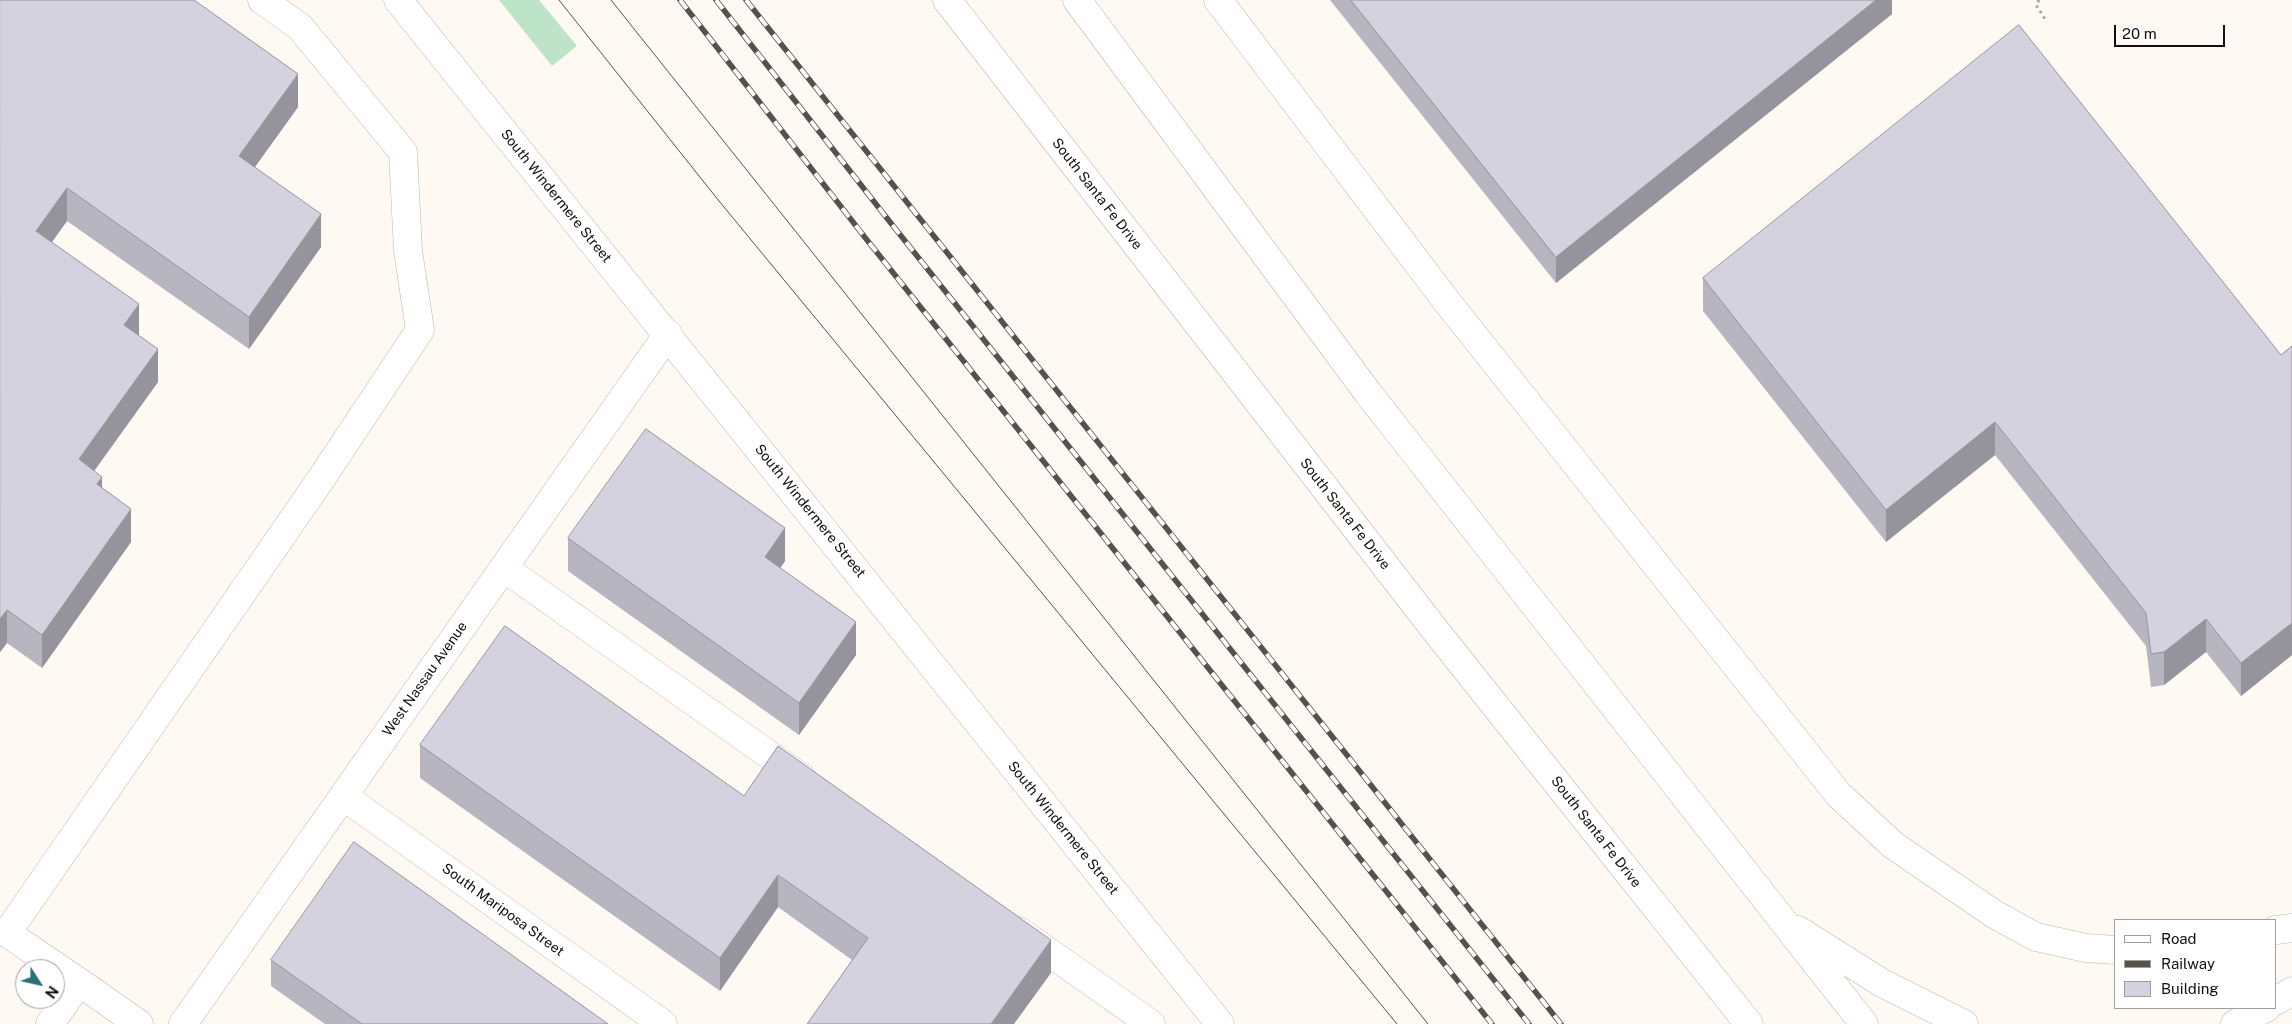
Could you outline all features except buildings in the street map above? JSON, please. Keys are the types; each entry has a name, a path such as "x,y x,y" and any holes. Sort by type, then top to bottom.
{"main road":[{"path":"139,1024 3,931 321,478 420,330 408,251 403,152 300,27 262,0"},
{"name":"South Windermere Street","path":"398,0 1220,1024"},
{"name":"South Santa Fe Drive","path":"948,0 1435,630 1749,1024"},
{"path":"1077,0 1368,393 1864,1024"},
{"path":"1218,0 1454,311 1839,795 1893,845 1994,914 2036,937 2071,946 2112,950"},
{"name":"West Nassau Avenue","path":"186,1023 668,334"},
{"path":"504,568 819,790"},
{"name":"South Mariposa Street","path":"343,796 663,1024"},
{"path":"997,916 1151,1024"},
{"path":"1779,918 1882,982 1964,1024"},
{"path":"2277,930 2292,928"},
{"path":"50,1024 79,982"},
{"path":"2277,1000 2292,990"},
{"path":"2235,1024 2264,1009"}],"path":[{"path":"2039,0 2036,5 2047,22"}],"green space":[{"path":"499,0 539,0 577,46 552,66"}],"tram line":[{"path":"559,0 719,201 1397,1024"},
{"path":"611,0 1428,1024"}],"railway":[{"path":"680,0 867,240 1492,1024"},
{"path":"716,0 890,222 1529,1024"},
{"path":"746,0 1561,1024"}]}
